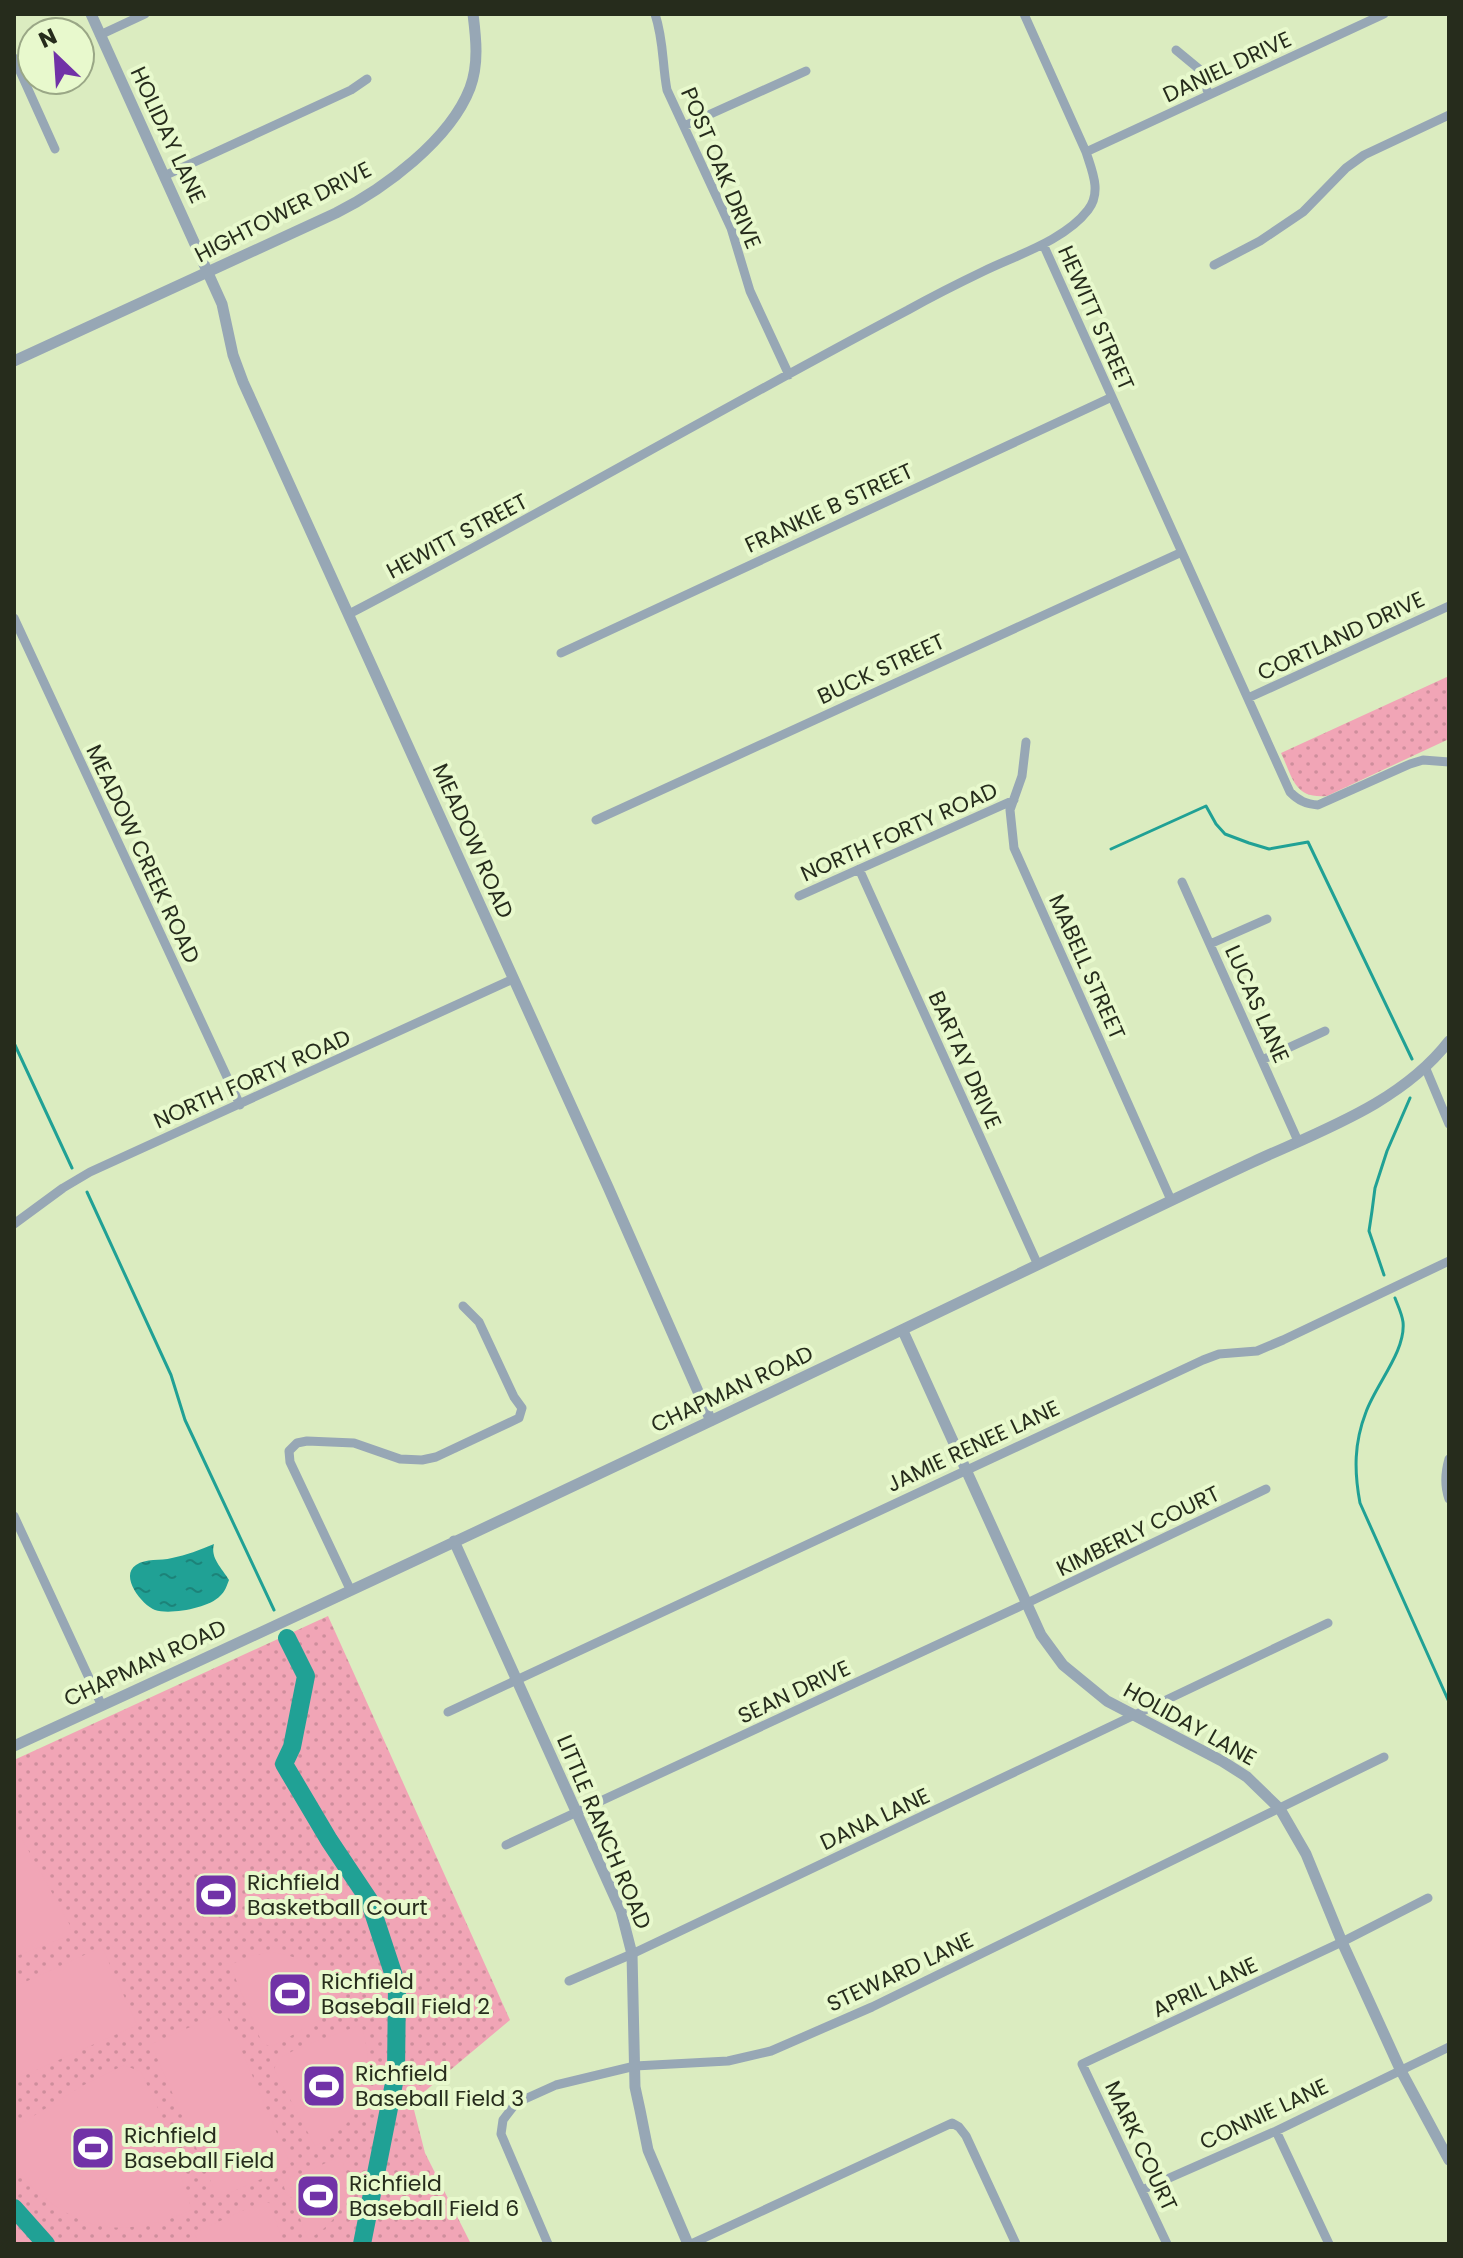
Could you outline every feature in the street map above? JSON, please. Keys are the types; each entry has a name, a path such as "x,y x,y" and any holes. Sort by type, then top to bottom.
{"street":[{"name":"HOLIDAY LANE","path":"91,14 209,273"},
{"path":"100,35 145,14"},
{"name":"HIGHTOWER DRIVE","path":"14,361 360,201 403,170 440,134 460,109 470,88 476,67 473,14"},
{"name":"POST OAK DRIVE","path":"655,14 662,35 667,90 731,228 750,291 789,375"},
{"path":"1024,14 1086,152 1095,182 1093,202 1083,216 1043,244"},
{"name":"DANIEL DRIVE","path":"1086,152 1384,14"},
{"path":"1176,50 1199,69 1209,95"},
{"path":"14,58 55,149"},
{"path":"684,126 806,71"},
{"path":"164,176 351,90 367,79"},
{"path":"1214,265 1260,241 1303,212 1346,168 1364,155 1449,115"},
{"name":"HEWITT STREET","path":"349,614 909,309 1043,244 1290,792 1307,804 1318,805 1410,764 1423,760 1449,762"},
{"name":"MEADOW ROAD","path":"209,273 222,304 233,355 243,382 711,1421"},
{"name":"FRANKIE B STREET","path":"561,653 1112,397"},
{"name":"BUCK STREET","path":"596,820 1182,552"},
{"name":"CORTLAND DRIVE","path":"1248,698 1449,606"},
{"name":"MEADOW CREEK ROAD","path":"14,618 240,1105"},
{"name":"MABELL STREET","path":"1026,742 1022,776 1010,810 1014,848 1171,1200"},
{"name":"NORTH FORTY ROAD","path":"799,896 1014,800"},
{"name":"BARTAY DRIVE","path":"859,869 1038,1265"},
{"name":"LUCAS LANE","path":"1182,882 1298,1141"},
{"path":"1210,944 1267,919"},
{"name":"NORTH FORTY ROAD","path":"14,1224 90,1172 513,979"},
{"path":"1262,1060 1325,1031"},
{"name":"CHAPMAN ROAD","path":"14,1746 903,1331 1347,1118 1426,1069 1449,1041"},
{"path":"1426,1069 1449,1124"},
{"name":"JAMIE RENEE LANE","path":"448,1712 1203,1360 1219,1354 1257,1351 1449,1261"},
{"path":"350,1589 290,1462 289,1451 297,1443 307,1441 354,1443 400,1459 422,1460 436,1457 519,1418 522,1408 479,1322 463,1306"},
{"name":"HOLIDAY LANE","path":"903,1331 1041,1635 1063,1665 1107,1701 1222,1761 1247,1777 1280,1809 1306,1854 1400,2069 1449,2160"},
{"path":"1449,1459 1445,1472 1449,1499"},
{"name":"KIMBERLY COURT","path":"1025,1604 1266,1489"},
{"path":"14,1516 102,1706"},
{"name":"LITTLE RANCH ROAD","path":"454,1541 621,1911 632,1954 635,2087 648,2150 690,2244"},
{"name":"SEAN DRIVE","path":"506,1845 1025,1604"},
{"name":"DANA LANE","path":"569,1981 632,1954 1328,1623"},
{"name":"STEWARD LANE","path":"548,2244 501,2134 503,2120 516,2103 556,2085 635,2066 728,2061 771,2051 872,2007 1384,1757"},
{"name":"APRIL LANE","path":"1082,2064 1342,1942 1428,1898"},
{"name":"CONNIE LANE","path":"1142,2190 1276,2131 1449,2047"},
{"name":"MARK COURT","path":"1082,2064 1167,2244"},
{"path":"690,2244 952,2123 966,2136 1014,2244"},
{"path":"1276,2131 1329,2244"}],"shaded area":[{"path":"1449,676 1449,739 1327,796 1308,794 1296,785 1281,753"},
{"path":"328,1616 510,2020 412,2102 425,2153 471,2244 14,2244 14,1760"},
{"path":"21,1837 71,1927 68,1936 14,1957 14,1839"},
{"name":"Richfield Basketball Court","path":"229,1873 241,1901 204,1918 191,1889"},
{"path":"102,1947 137,2025 14,2080 14,1987"},
{"name":"Richfield Baseball Field 2","path":"272,1952 298,1959 316,1969 346,2005 271,2047 262,2043 230,1965 250,1956"},
{"path":"225,2012 291,2166 218,2198 151,2044"},
{"name":"Richfield Baseball Field 3","path":"361,2025 368,2066 364,2093 359,2106 341,2129 315,2146 274,2069 279,2058"},
{"name":"Richfield Baseball Field","path":"124,2065 141,2072 162,2117 192,2210 140,2226 117,2228 95,2225 75,2217 35,2189 14,2168 14,2128 82,2086"},
{"name":"Richfield Baseball Field 6","path":"340,2156 347,2181 342,2204 329,2224 308,2239 292,2198 284,2187 286,2179"},
{"path":"259,2199 272,2204 284,2244 199,2244 194,2233 255,2205"}],"water":[{"path":"214,1544 215,1558 229,1580 223,1593 215,1600 170,1612 150,1607 134,1590 130,1576 136,1565"}],"waterway":[{"path":"1111,849 1206,806 1225,834 1249,843 1269,849 1308,842 1412,1059"},
{"path":"14,1043 72,1168"},
{"path":"1384,1275 1369,1231 1375,1188 1410,1098"},
{"path":"87,1192 171,1375 185,1420 274,1610"},
{"path":"1395,1298 1403,1333 1362,1423 1356,1457 1358,1491 1360,1503 1449,1702"},
{"path":"287,1638 306,1676 292,1747 284,1764 369,1900 397,1985 396,2073 362,2244"},
{"path":"14,2208 46,2244"}],"place":[{"name":"Richfield Basketball Court","path":"216,1895"},
{"name":"Richfield Baseball Field 2","path":"290,1994"},
{"name":"Richfield Baseball Field 3","path":"324,2086"},
{"name":"Richfield Baseball Field","path":"93,2148"},
{"name":"Richfield Baseball Field 6","path":"318,2196"}]}
